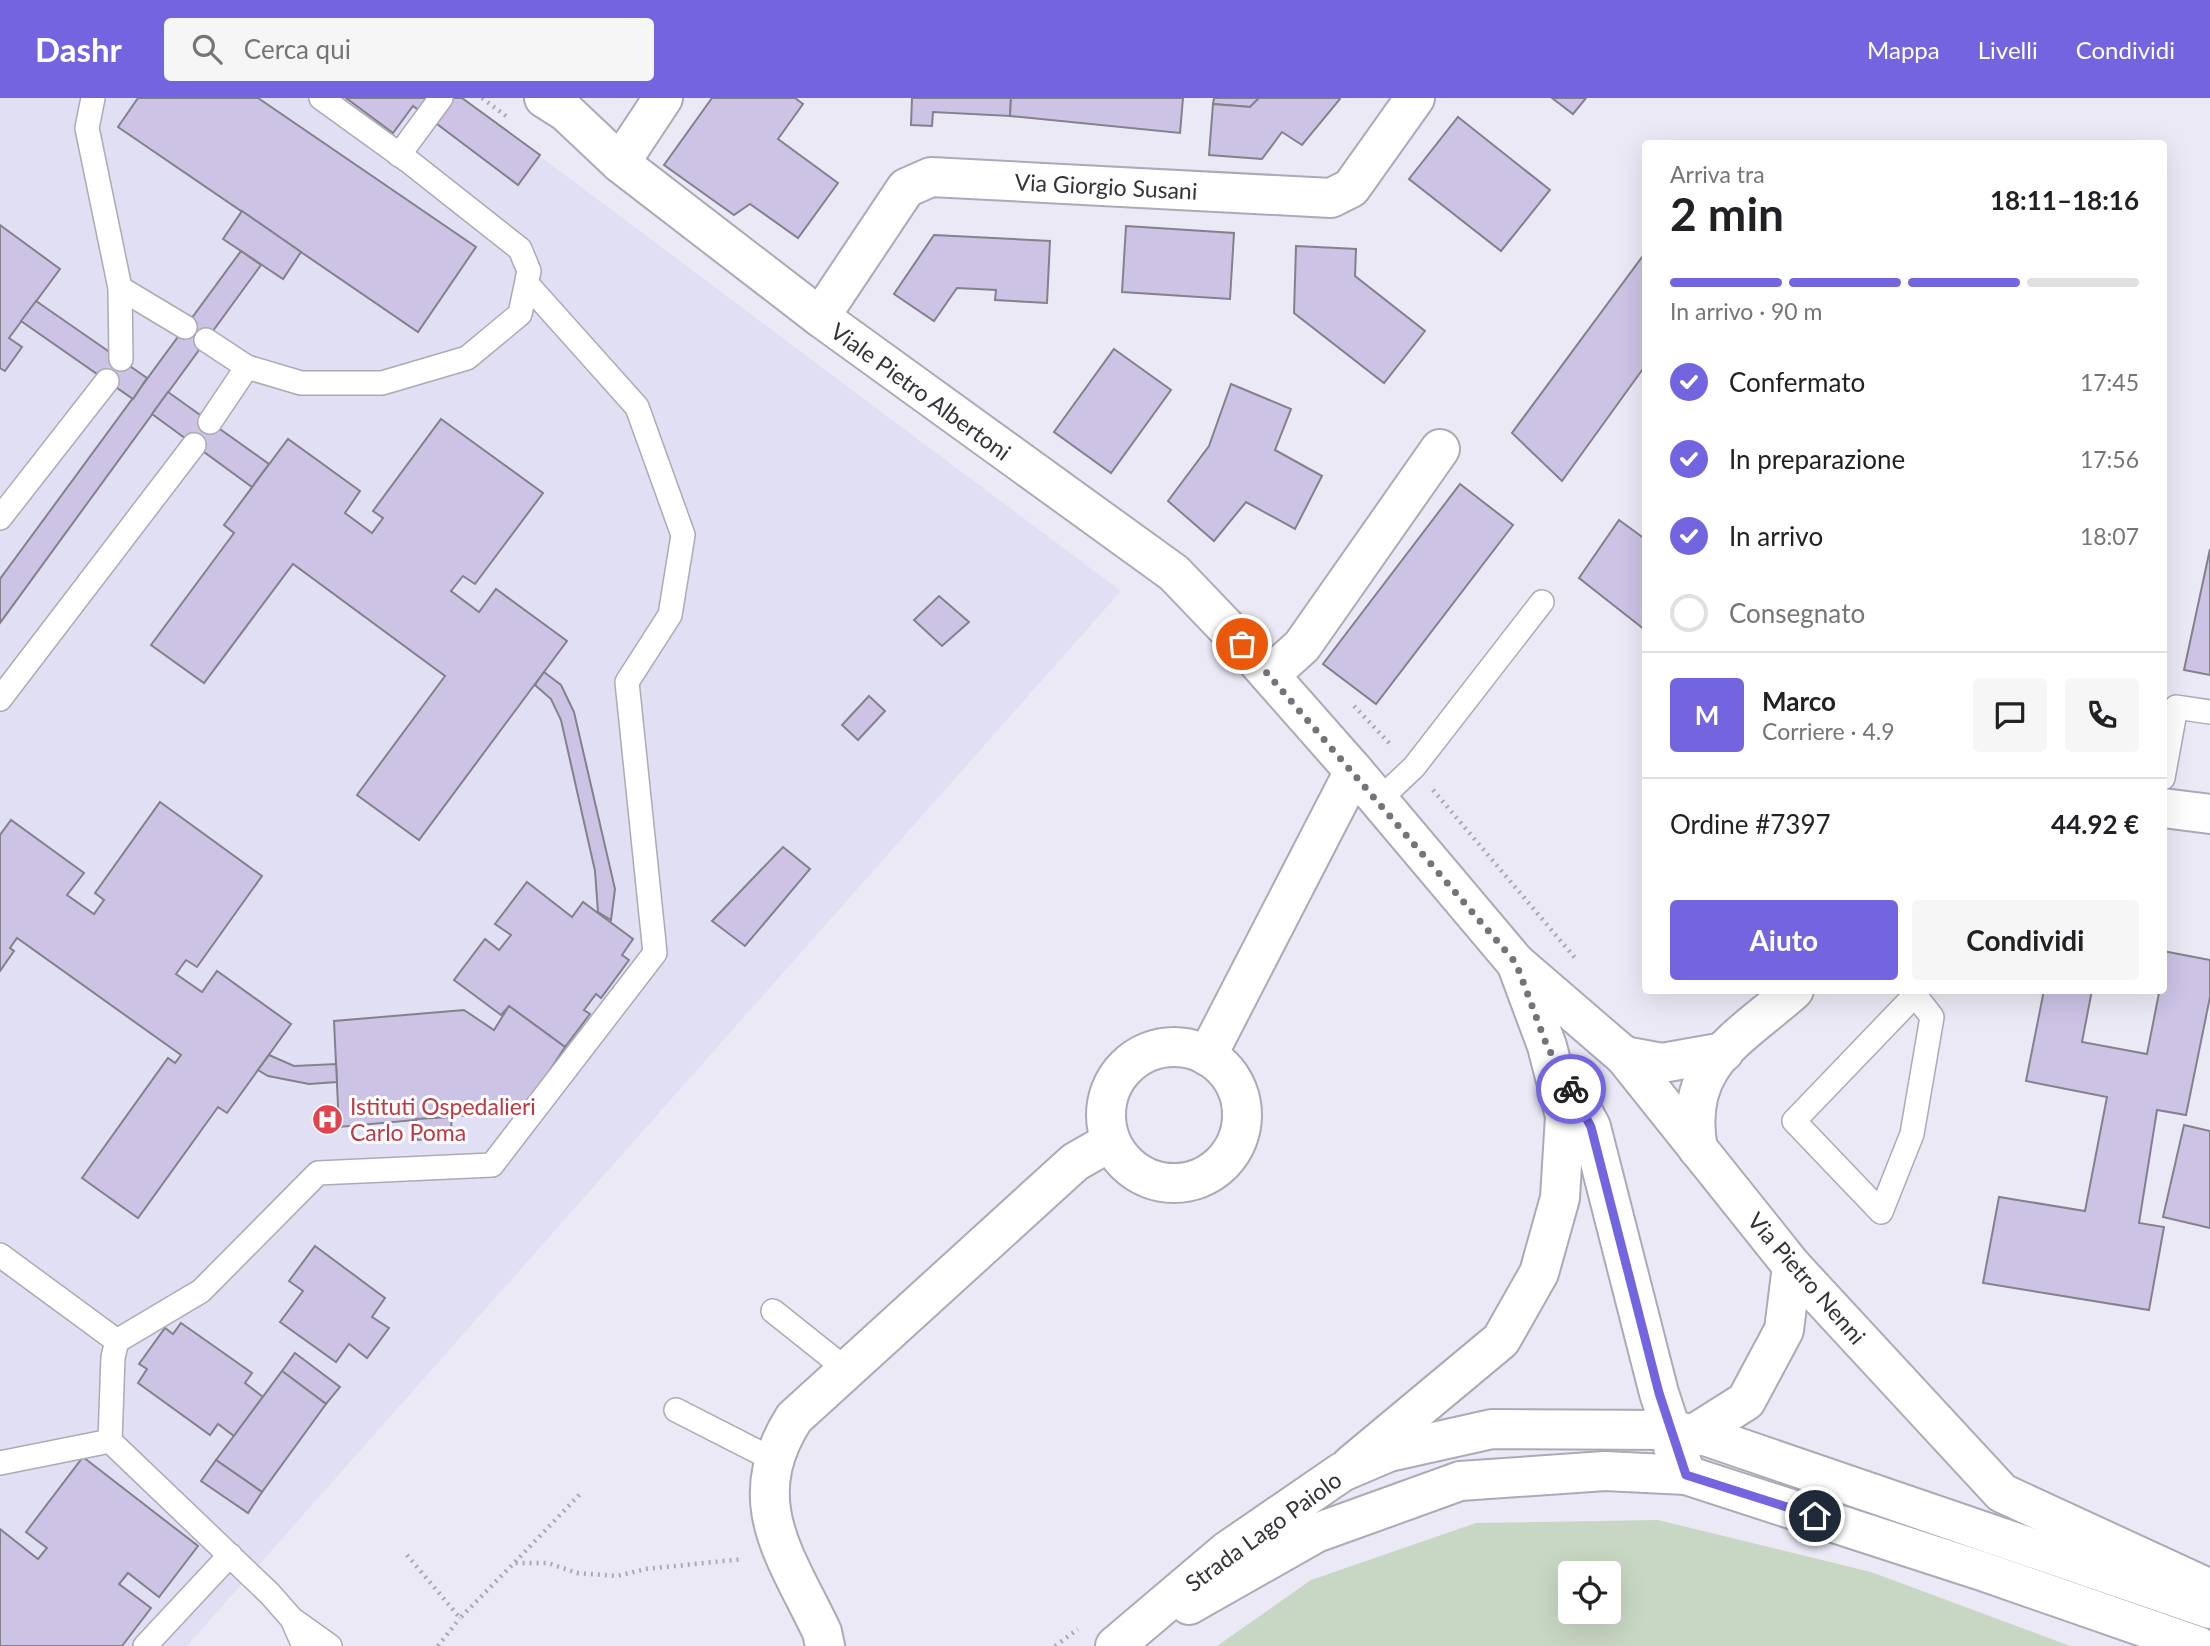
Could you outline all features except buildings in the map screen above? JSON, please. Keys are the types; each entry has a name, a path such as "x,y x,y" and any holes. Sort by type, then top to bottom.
{"street":[{"path":"620,163 663,98"},
{"name":"Via Giorgio Susani","path":"820,317 906,188 931,177 1331,198 1351,188 1415,98"},
{"name":"Viale Pietro Albertoni","path":"557,103 620,163 820,317 1174,573 1354,771 1377,802 1516,963"},
{"path":"1270,676 1302,646 1440,449"},
{"path":"1207,1056 1354,771"},
{"path":"2167,809 2210,814"},
{"path":"1342,1472 1501,1340 1539,1273 1560,1198 1565,1116 1547,1046 1516,963"},
{"name":"Via Pietro Nenni","path":"1516,963 1624,1056 1792,1266 2002,1493 2210,1589"},
{"path":"1699,1149 1693,1122 1698,1092 1711,1064 1789,994"},
{"path":"1547,1046 1591,1127 1682,1446"},
{"path":"1164,1048 1186,1049 1207,1056 1224,1070 1236,1088 1242,1108 1240,1130 1233,1150 1219,1166 1201,1178 1180,1184 1158,1182 1138,1174 1122,1160 1110,1142 1106,1122 1107,1102 1113,1084 1125,1068 1143,1055 1164,1048"},
{"path":"1624,1056 1662,1063 1724,1052"},
{"path":"825,1646 808,1603 777,1541 769,1499 774,1460 780,1440 794,1418 1075,1162 1110,1142"},
{"path":"1682,1446 1746,1401 1784,1330 1792,1266"},
{"name":"Strada Lago Paiolo","path":"1108,1637 1342,1472 1390,1452 1493,1429 1682,1446"},
{"path":"1682,1446 2210,1609"},
{"path":"1682,1446 1982,1571 2198,1646"},
{"name":"Strada Lago Paiolo","path":"1108,1637 1315,1533 1460,1480 1605,1471 1682,1446"}],"lane":[{"path":"93,98 87,128 120,288 121,359"},
{"path":"206,340 247,367 301,383 382,383 467,358 520,314 528,266 514,243 321,98"},
{"path":"399,155 442,98"},
{"path":"330,1646 292,1619 230,1555 110,1441 113,1357 117,1341 201,1291 318,1173 492,1165 655,953 627,682 670,615 682,534 637,407 527,284"},
{"path":"120,288 185,327"},
{"path":"210,422 247,367"},
{"path":"0,517 107,381"},
{"path":"0,699 194,444"},
{"path":"1377,802 1414,767 1542,602"},
{"path":"2167,756 2176,706 2210,712"},
{"path":"1912,994 1794,1121 1881,1212 1912,1134 1932,1017 1914,994"},
{"path":"0,1255 117,1341"},
{"path":"773,1311 847,1370"},
{"path":"676,1410 774,1460"},
{"path":"0,1463 110,1441"},
{"path":"145,1646 230,1555"},
{"path":"292,1619 304,1646"}],"path":[{"path":"1558,935 1582,967"},
{"path":"438,1646 460,1618 582,1492"},
{"path":"407,1555 460,1618"},
{"path":"514,1563 548,1563 577,1573 617,1576 646,1569 745,1559 785,1561"},
{"path":"1055,1646 1108,1637"}],"shaded area":[{"name":"Istituti Ospedalieri Carlo Poma","path":"0,98 462,98 1121,591 187,1646 0,1646"}],"green space":[{"path":"1658,1520 1871,1572 2070,1646 1217,1646 1311,1580 1476,1523"}],"way so far":[{"path":"1242,644 1354,771 1377,802 1516,963 1547,1046 1571,1089"}],"place":[{"name":"Istituti Ospedalieri Carlo Poma","path":"327,1119"}],"route":[{"path":"1571,1089 1591,1127 1616,1213 1659,1393 1686,1475 1815,1516"}]}
